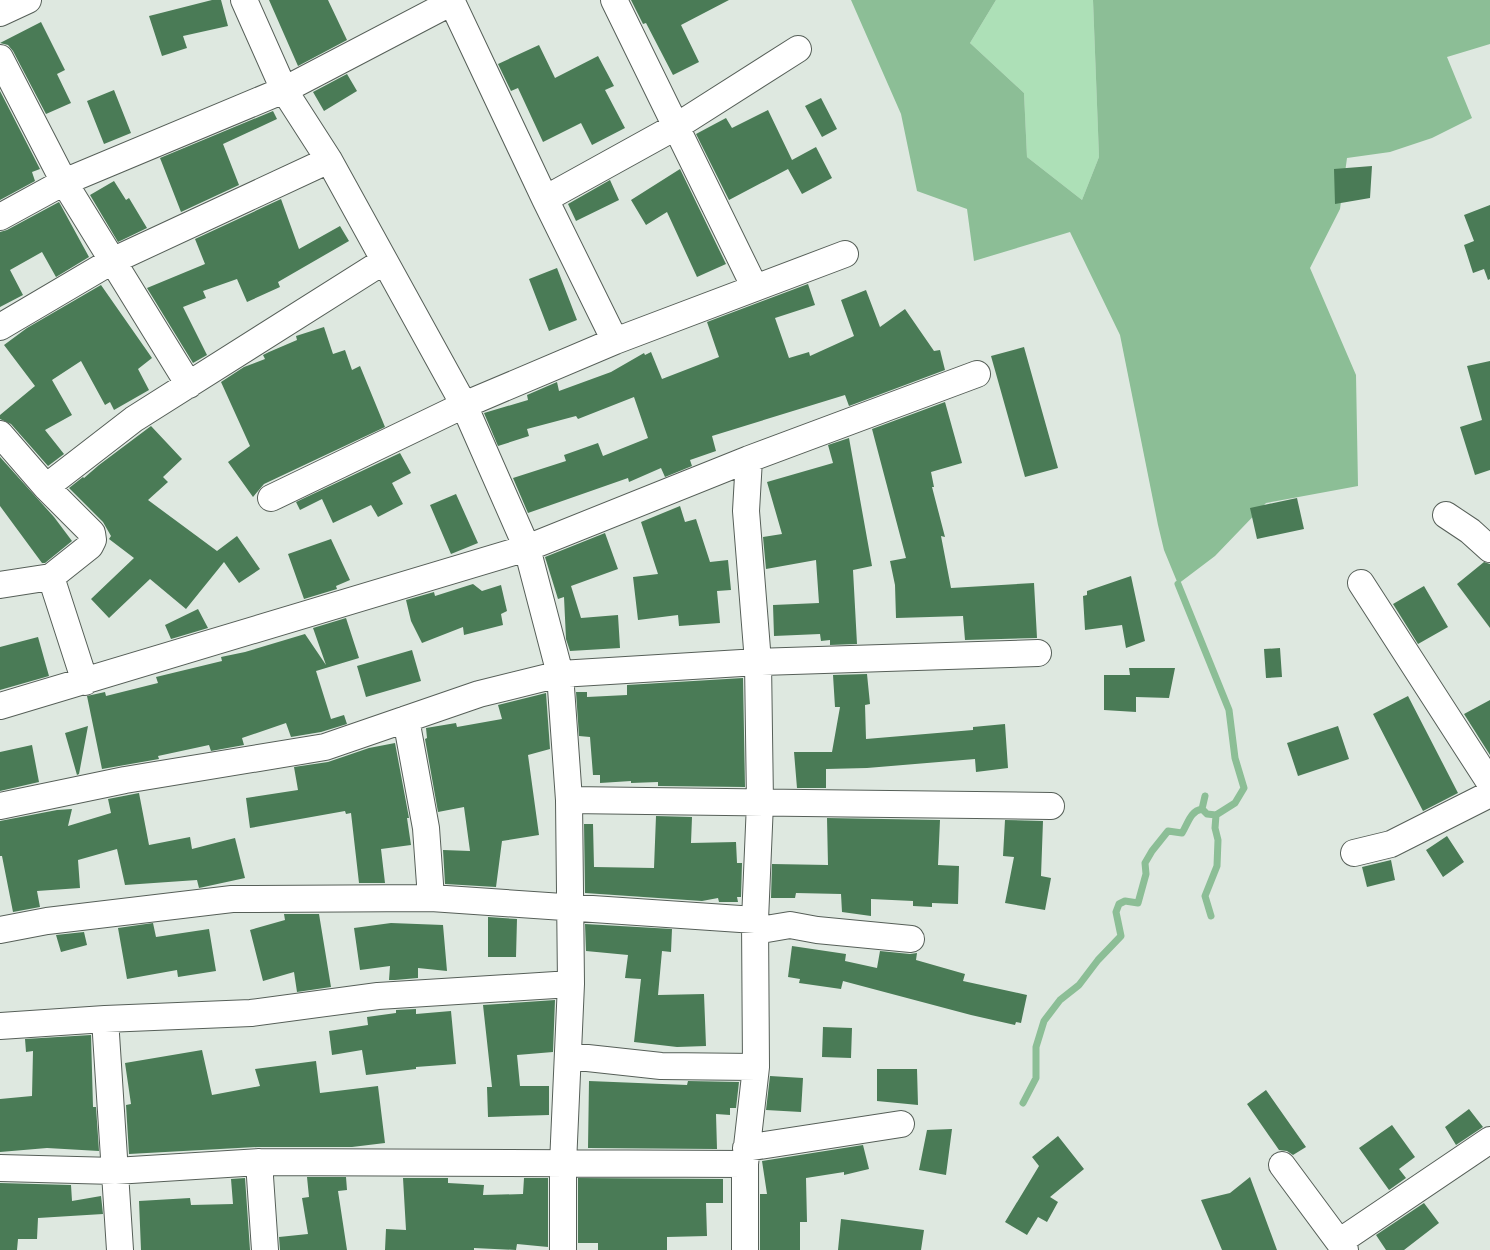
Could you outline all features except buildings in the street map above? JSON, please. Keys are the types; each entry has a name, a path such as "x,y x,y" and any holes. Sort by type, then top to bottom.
{"street":[{"path":"0,13 28,0"},
{"path":"244,0 284,90 329,160 464,405 527,548 560,674 569,801 571,984 563,1164 563,1250"},
{"path":"614,0 755,288"},
{"path":"0,217 64,182 284,90 452,2 615,341"},
{"path":"545,199 677,126 798,49"},
{"path":"0,58 64,182 189,386"},
{"path":"0,327 112,261 329,160"},
{"path":"271,498 464,405 615,341 845,254"},
{"path":"46,487 134,419 384,261"},
{"path":"0,706 527,548 749,459 977,374"},
{"path":"0,434 46,487 92,533 93,540 90,546 51,577 0,585"},
{"path":"745,1250 745,1156 756,1067 755,925 759,803 758,662 746,512 749,459"},
{"path":"1446,515 1470,531 1490,549"},
{"path":"51,577 85,682"},
{"path":"1361,583 1490,783"},
{"path":"0,806 125,780 325,747 479,694 560,674 758,662 1038,653"},
{"path":"406,719 426,828 431,898"},
{"path":"1354,853 1390,844 1490,794"},
{"path":"569,801 1051,806"},
{"path":"0,930 47,921 232,899 431,898 570,906 755,925 790,925 911,939"},
{"path":"0,1026 251,1013 378,996 571,984"},
{"path":"105,1019 120,1250"},
{"path":"569,1056 661,1066 756,1067"},
{"path":"0,1168 115,1171 259,1162 563,1164 745,1156 901,1124"},
{"path":"1282,1165 1342,1246 1490,1140"},
{"path":"259,1162 265,1250"}],"shaded area":[{"path":"851,0 996,0 970,43 1024,93 1027,157 1082,200 1099,157 1093,0 1490,0 1490,44 1447,57 1472,118 1432,138 1390,152 1347,158 1340,209 1310,268 1356,375 1358,486 1266,503 1215,556 1178,584 1164,550 1158,525 1120,335 1070,232 974,261 967,209 917,191 901,114"},
{"path":"996,0 1093,0 1099,157 1082,200 1027,157 1024,93 970,43"}],"waterway":[{"path":"1178,584 1229,710 1235,758 1244,788 1235,803 1216,815 1217,866 1205,896 1211,916"},
{"path":"1202,809 1205,796"},
{"path":"1023,1103 1036,1078 1036,1047 1044,1021 1060,1000 1079,985 1098,960 1121,936 1116,912 1119,904 1125,901 1138,903 1146,874 1145,863 1152,851 1168,831 1182,833 1192,815 1198,810 1202,809 1207,814 1216,815"}]}
